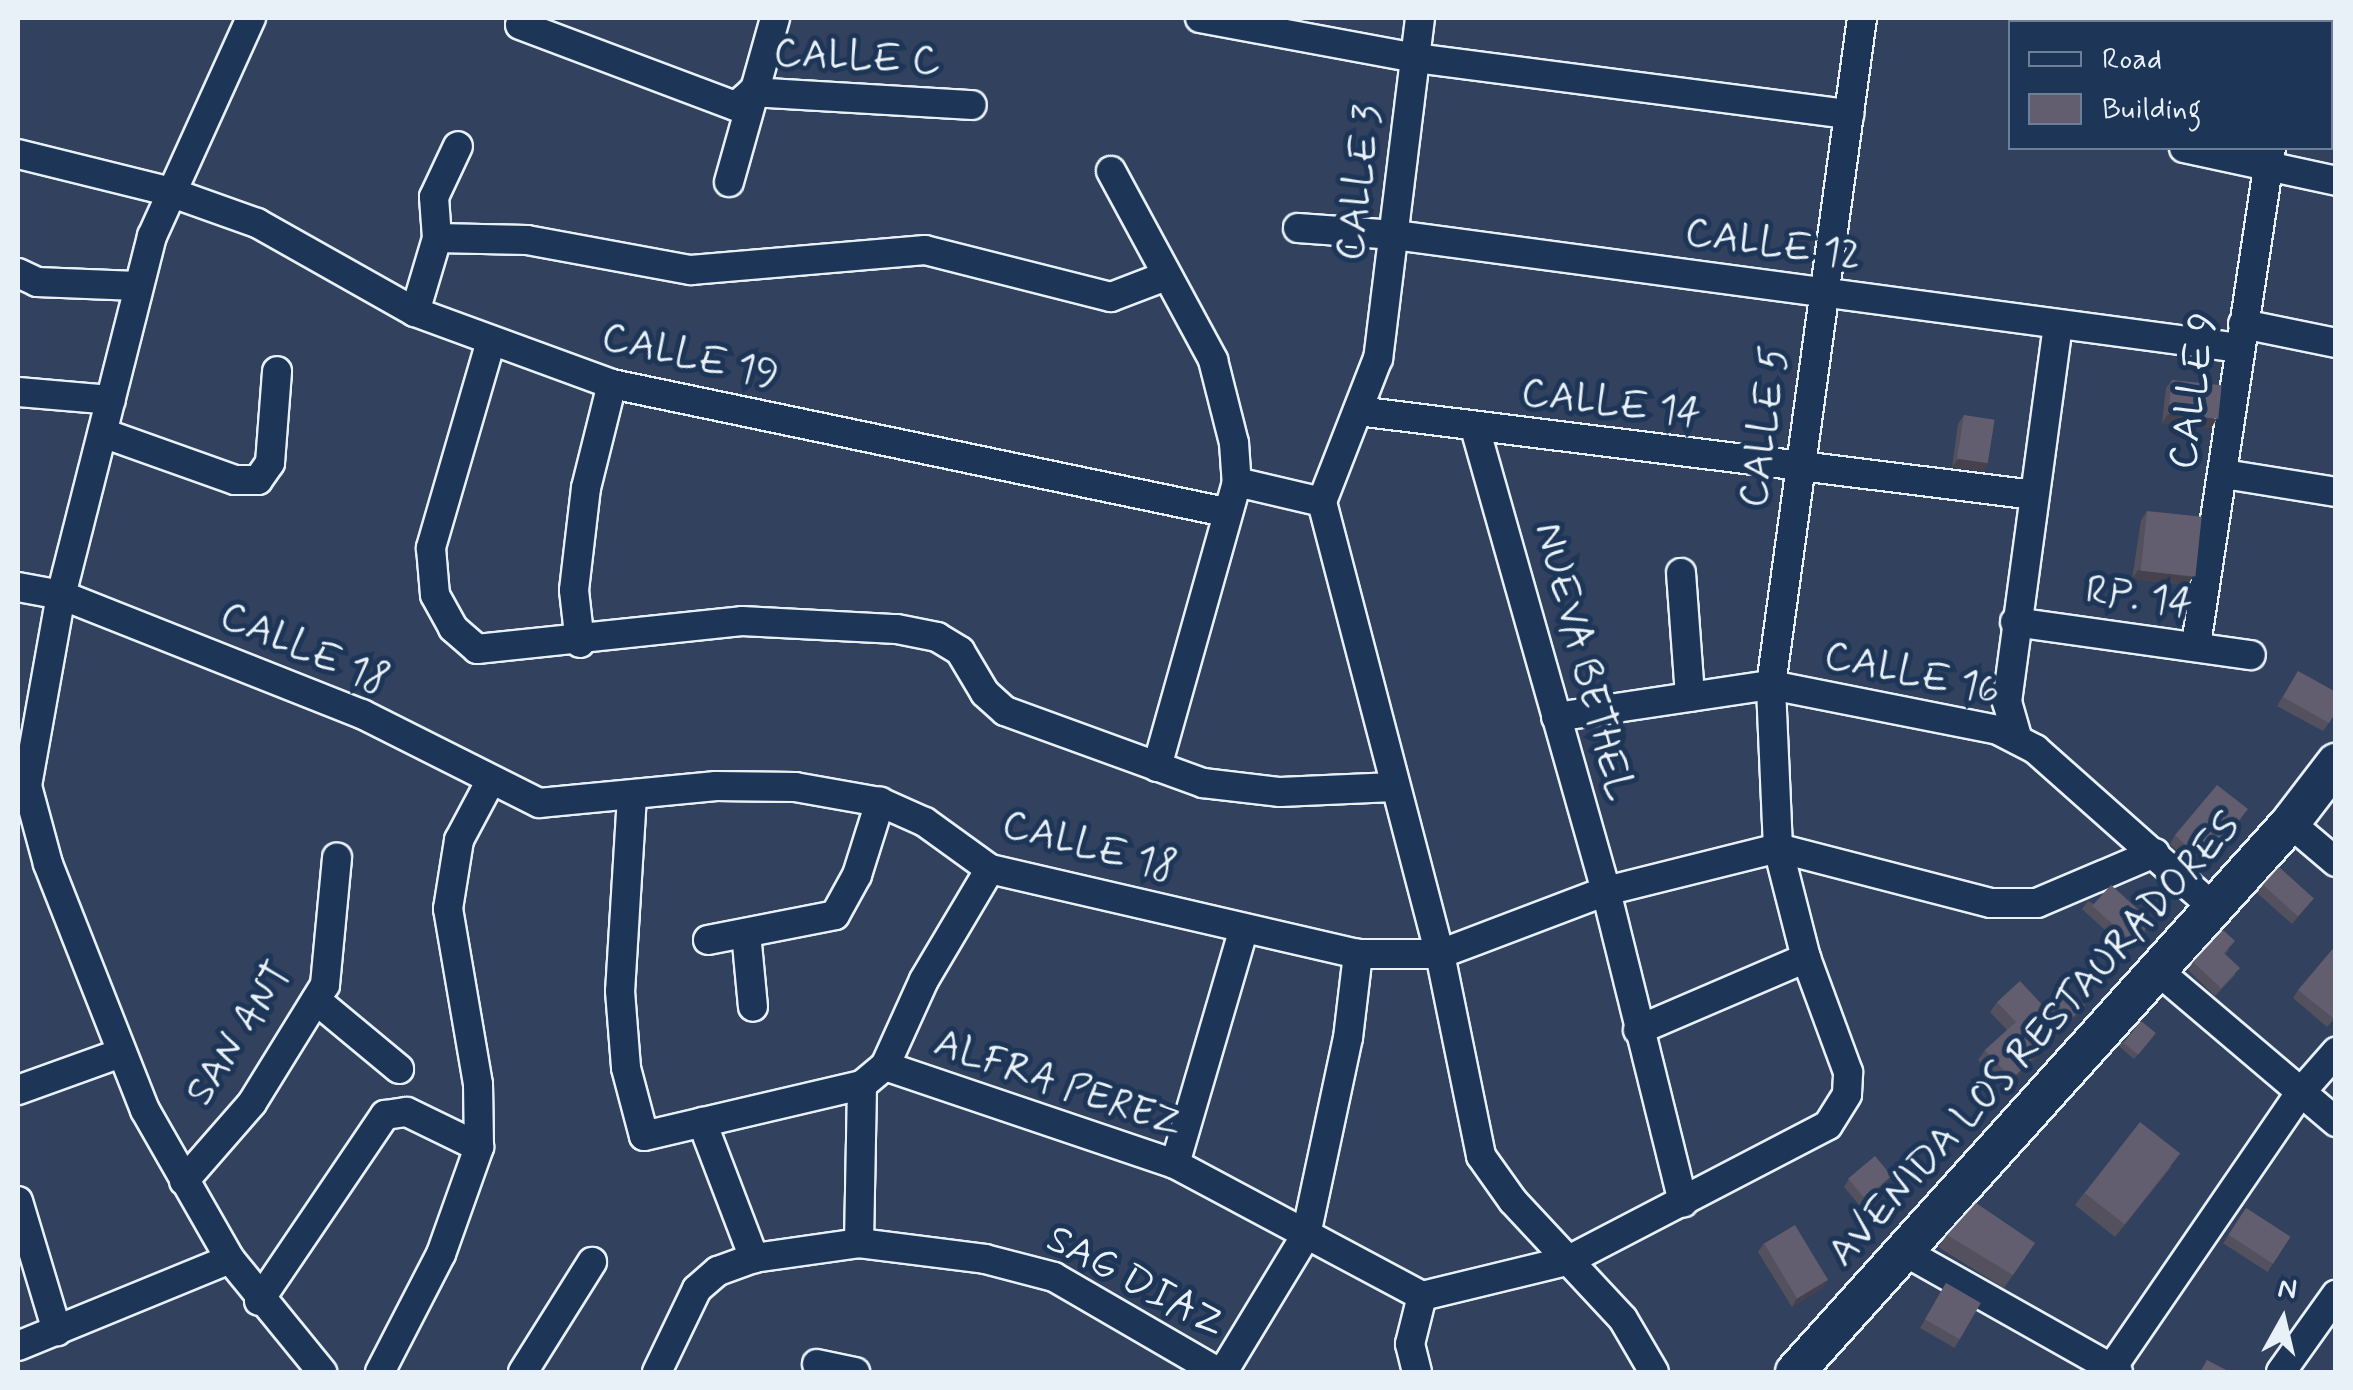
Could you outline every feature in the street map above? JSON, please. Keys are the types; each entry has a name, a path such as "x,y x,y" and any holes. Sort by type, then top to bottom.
{"street":[{"path":"251,18 167,191 138,286 61,595 22,787 118,1054 230,1259 259,1301 322,1372"},
{"path":"729,182 776,18"},
{"name":"CALLE 3","path":"1322,502 1378,358 1420,18"},
{"name":"CALLE 5","path":"1422,1296 1567,1261 1828,1124 1840,1110 1848,1072 1806,958 1778,848 1770,685 1862,18"},
{"path":"1201,19 1415,58 1849,114"},
{"name":"CALLE C","path":"520,25 736,106 752,92 972,105"},
{"path":"415,312 437,238 434,197 458,146"},
{"path":"2206,150 2270,156 2336,180"},
{"name":"CALLE 19","path":"18,154 167,191 257,223 415,312 612,384 1226,512"},
{"name":"CALLE 9","path":"2196,645 2270,156"},
{"path":"1111,170 1213,360 1237,482 1157,767"},
{"name":"CALLE 12","path":"1298,228 1395,236 2058,324 2336,343"},
{"path":"437,238 527,240 691,270 925,250 1111,297 1166,276"},
{"path":"18,273 37,282 138,286"},
{"path":"2018,740 2006,702 2058,324"},
{"path":"490,341 431,548 435,594 453,628 478,649 580,643 742,622 835,623 937,638 960,651 985,693 1006,711 1203,783 1280,792 1394,786"},
{"path":"103,434 235,480 258,480 270,464 277,371"},
{"path":"580,643 574,590 584,504 612,384"},
{"path":"18,392 111,400"},
{"name":"CALLE 14","path":"1358,411 2034,495"},
{"name":"NUEVA BETHEL","path":"1475,428 1609,904 1682,1203"},
{"path":"2224,474 2336,492"},
{"path":"1237,482 1322,502 1440,954 1481,1156 1567,1261 1622,1319 1654,1372"},
{"path":"1681,573 1690,697"},
{"name":"CALLE 18","path":"18,586 61,595 362,714 490,782 539,803 775,787 880,802 925,822 990,869 1121,895 1243,932 1358,954 1440,954 1778,848"},
{"name":"RP. 14","path":"2016,622 2252,655"},
{"name":"CALLE 16","path":"1556,717 1770,685 1998,730 2018,740 2214,908"},
{"name":"AVENIDA LOS RESTAURADORES","path":"1796,1372 2290,823 2336,763"},
{"path":"380,1372 441,1254 479,1147 478,1084 448,910 460,840 490,782"},
{"name":"ALFRA PEREZ","path":"632,796 620,991 639,1131 650,1136 862,1085 885,1066 1175,1164 1422,1296"},
{"path":"708,940 835,914 853,885 880,802"},
{"path":"2290,823 2336,862"},
{"path":"1778,848 1990,904 2037,904 2154,854"},
{"name":"SAN ANT","path":"184,1180 252,1103 316,1000 332,959 337,858"},
{"path":"885,1066 924,980 990,869"},
{"path":"1175,1164 1243,932"},
{"path":"746,933 753,1007"},
{"path":"1221,1372 1306,1235 1345,1056 1358,954"},
{"path":"1638,1030 1806,958"},
{"path":"2157,970 2336,1122"},
{"path":"316,1000 398,1070"},
{"path":"1907,1253 2113,1371 2300,1093 2336,1052"},
{"path":"18,1090 118,1054"},
{"path":"859,1243 862,1085"},
{"path":"259,1301 385,1115 407,1112 479,1147"},
{"path":"702,1122 754,1258"},
{"path":"18,1201 57,1331"},
{"name":"SAG DIAZ","path":"657,1372 697,1289 718,1271 754,1258 859,1243 985,1259 1054,1277 1221,1372"},
{"path":"18,1346 230,1259"},
{"path":"523,1372 592,1262"},
{"path":"2281,1372 2336,1295"},
{"path":"1392,1372 1410,1344 1422,1296"},
{"path":"1410,1344 1417,1372"},
{"path":"817,1364 854,1372"}],"building":[{"path":"2172,380 2222,385 2218,419 2168,414"},
{"path":"1964,415 1995,420 1988,463 1957,458"},
{"path":"2147,511 2202,517 2195,576 2141,571"},
{"path":"2298,671 2336,692 2336,712 2329,723 2283,697"},
{"path":"2217,785 2248,809 2213,853 2197,856 2175,835"},
{"path":"2279,867 2314,898 2298,916 2263,885"},
{"path":"2111,885 2152,922 2133,943 2092,906"},
{"path":"2223,930 2235,941 2224,953 2240,968 2221,988 2193,962"},
{"path":"2336,945 2336,1015 2333,1018 2298,990"},
{"path":"2020,981 2048,1011 2070,989 2085,1005 2012,1079 1985,1050 2016,1022 1997,1002"},
{"path":"2141,1021 2156,1033 2138,1055 2123,1043"},
{"path":"2140,1122 2180,1153 2125,1224 2085,1193"},
{"path":"1875,1156 1892,1176 1865,1198 1848,1178"},
{"path":"1976,1203 2035,1243 2013,1275 1947,1235"},
{"path":"2246,1208 2290,1237 2273,1264 2229,1235"},
{"path":"1795,1225 1828,1280 1797,1298 1764,1244"},
{"path":"1946,1283 1981,1303 1960,1339 1925,1319"},
{"path":"2207,1360 2230,1372 2200,1372"}]}
